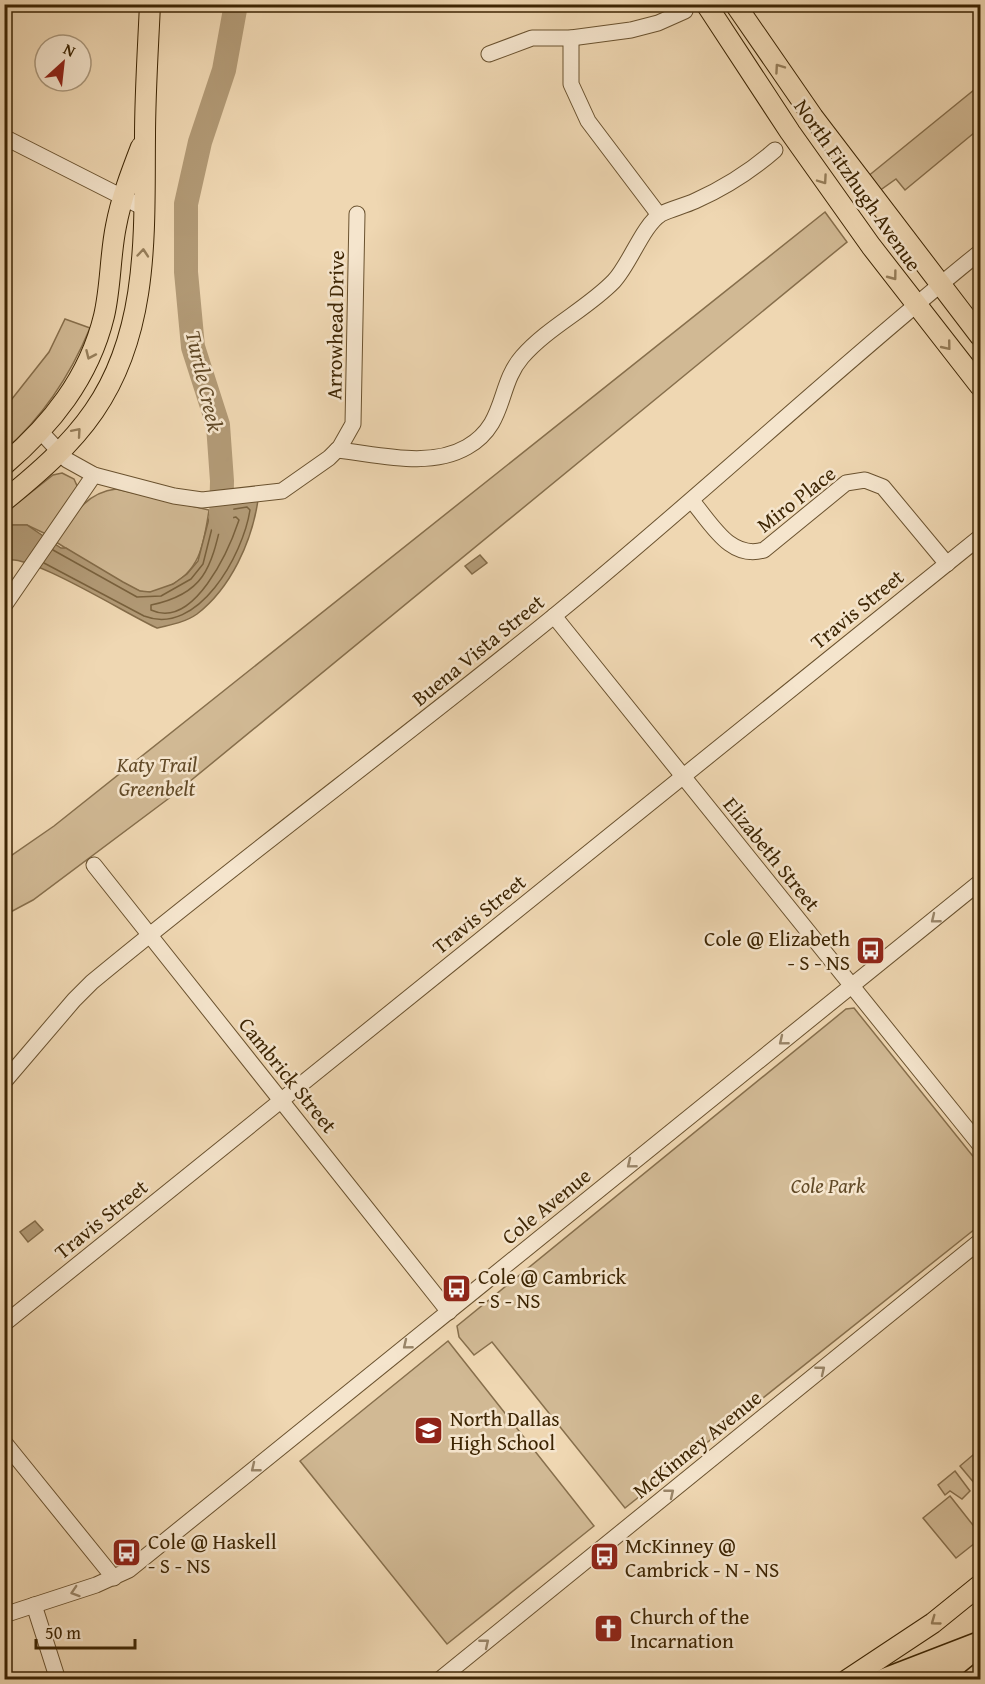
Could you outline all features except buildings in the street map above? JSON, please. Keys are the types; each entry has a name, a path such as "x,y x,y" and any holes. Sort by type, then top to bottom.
{"highway":[{"path":"884,1680 981,1643"},
{"path":"936,1680 981,1643"}],"main road":[{"path":"4,501 60,452 85,423 107,390 132,327 138,301 146,209 145,136 150,4"},
{"name":"North Fitzhugh Avenue","path":"734,4 813,117 981,336"},
{"name":"North Fitzhugh Avenue","path":"711,11 789,132 914,305 981,386"},
{"path":"789,132 813,117"},
{"path":"4,465 41,432 65,403 80,376 104,318 110,288 115,227 145,136"},
{"path":"104,318 132,327"},
{"path":"847,1680 933,1623 981,1585"}],"street":[{"path":"711,11 734,4"},
{"path":"489,54 532,38 571,38 631,30 658,23 685,11"},
{"path":"571,38 571,84 588,121 659,215"},
{"path":"4,137 146,209"},
{"path":"337,450 430,459 466,448 479,439 501,408 514,366 526,352 613,282 627,265 659,215 696,201 753,170 776,150"},
{"name":"Arrowhead Drive","path":"350,429 357,214"},
{"name":"Buena Vista Street","path":"4,1082 74,1000 150,935 554,616 692,501 914,305 981,252"},
{"path":"41,432 67,460 94,475 174,496 202,500 255,496 282,491 315,471 337,450 350,429 362,442 379,454"},
{"path":"4,606 94,475"},
{"name":"Miro Place","path":"692,501 728,543 745,553 754,553 764,550 846,483 865,480 883,487 947,564"},
{"name":"Travis Street","path":"4,1324 981,537"},
{"name":"Elizabeth Street","path":"554,616 981,1145"},
{"name":"Cambrick Street","path":"94,865 449,1312"},
{"name":"Cole Avenue","path":"4,1615 114,1578 129,1570 981,882"},
{"name":"McKinney Avenue","path":"440,1680 981,1242"},
{"path":"4,1442 114,1578"},
{"path":"34,1605 58,1680"}],"green space":[{"path":"980,85 980,128 905,190 896,179 879,191 867,177"},
{"name":"Katy Trail Greenbelt","path":"825,212 847,242 172,796 33,900 5,915 5,860 54,826"},
{"path":"65,319 90,328 82,346 65,379 44,409 5,450 4,409 49,352"},
{"path":"62,473 74,479 78,488 48,535 27,525 5,525 5,513 53,475"},
{"path":"116,489 209,510 199,555 187,573 178,581 158,590 140,591 110,576 56,542 74,515 87,501 105,491"},
{"name":"Cole Park","path":"854,1008 980,1165 980,1225 625,1508 492,1342 474,1355 459,1337 457,1326 846,1009"},
{"path":"448,1341 594,1526 447,1644 300,1461"},
{"path":"980,1449 980,1490 960,1466"},
{"path":"955,1471 970,1491 962,1499 950,1491 945,1495 938,1485"},
{"path":"950,1496 980,1534 980,1539 956,1558 923,1518"}],"water":[{"path":"258,500 245,547 238,563 220,591 193,617 168,626 157,628 79,586 34,565 16,560 5,561 5,525 27,525 61,548 66,548 123,582 140,591 150,592 173,584 187,574 198,561 212,507"},
{"path":"480,555 487,563 472,574 465,566"},
{"path":"35,1221 43,1230 28,1242 20,1232"}],"waterway":[{"name":"Turtle Creek","path":"221,522 222,481 218,425 193,347 186,272 186,204 200,142 224,70 236,4"}],"place":[{"name":"Cole @ Elizabeth - S - NS","path":"871,950"},
{"name":"Cole @ Cambrick - S - NS","path":"457,1288"},
{"name":"North Dallas High School","path":"429,1430"},
{"name":"Cole @ Haskell - S - NS","path":"127,1553"},
{"name":"McKinney @ Cambrick - N - NS","path":"604,1557"},
{"name":"Church of the Incarnation","path":"609,1628"}]}
